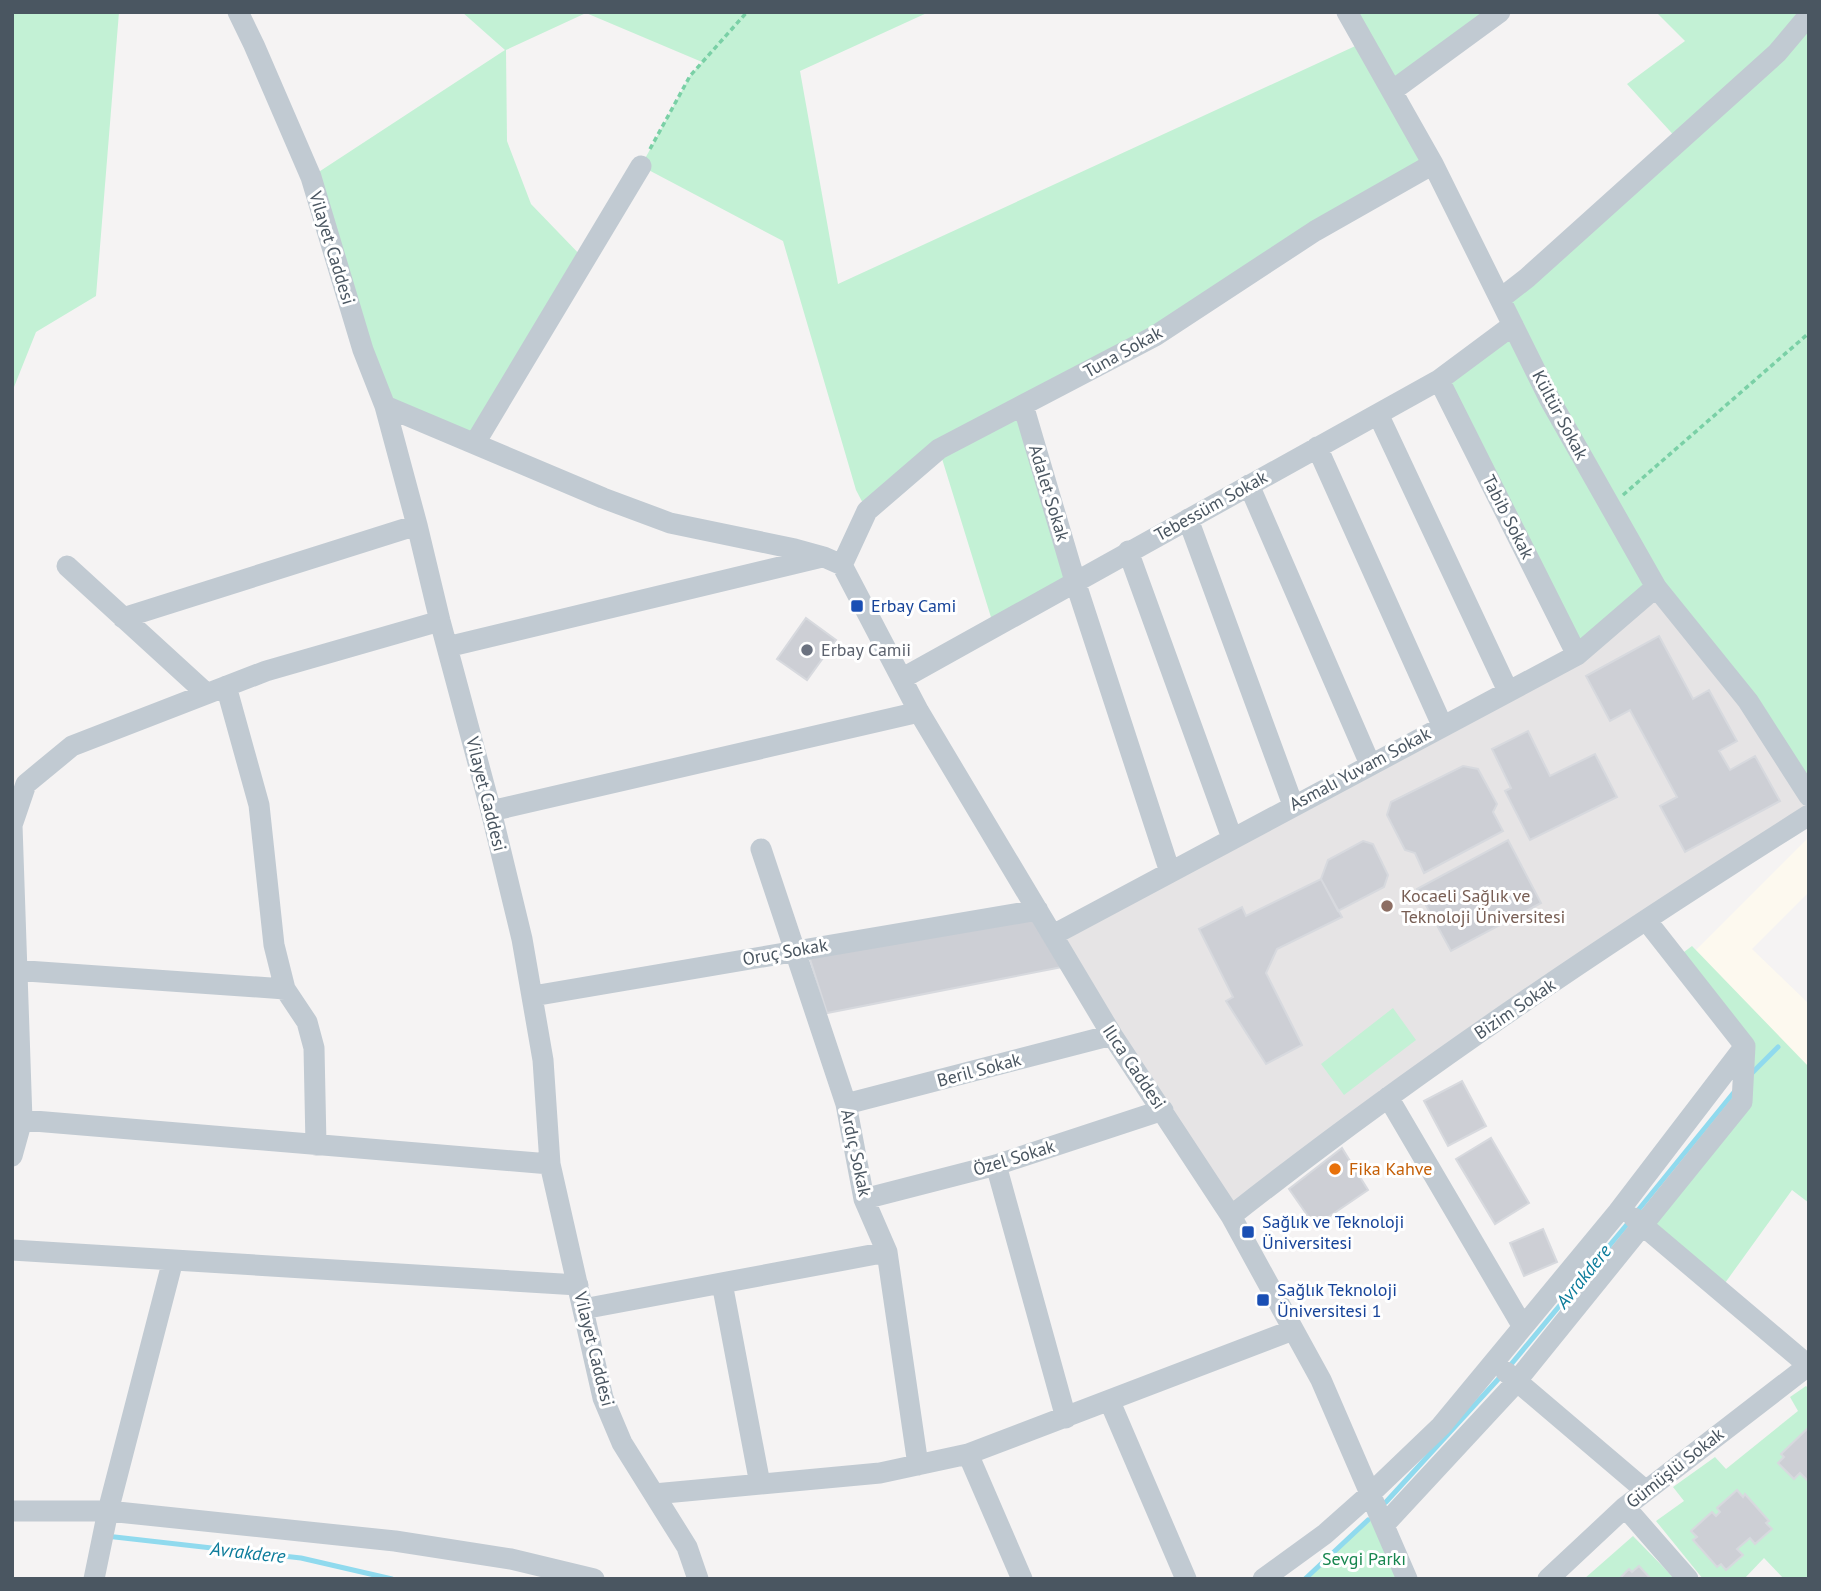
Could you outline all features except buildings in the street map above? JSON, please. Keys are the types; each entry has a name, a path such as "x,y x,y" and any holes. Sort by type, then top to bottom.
{"street":[{"name":"Vilayet Caddesi","path":"238,12 311,177 363,350 385,405 417,525 491,811 533,996 544,1059 550,1164 603,1398 622,1443 687,1546 698,1579"},
{"name":"Kültür Sokak","path":"1348,12 1433,164 1550,400 1656,587 1748,701 1809,796"},
{"path":"1392,91 1500,12"},
{"path":"1500,299 1527,278 1777,53 1809,15"},
{"name":"Tuna Sokak","path":"833,561 867,511 939,449 1155,336 1315,230 1433,164"},
{"path":"475,443 641,166"},
{"name":"Tebessüm Sokak","path":"903,678 1439,380 1513,325"},
{"name":"Tabib Sokak","path":"1439,380 1577,655"},
{"path":"385,405 603,498 670,523 833,561"},
{"name":"Adalet Sokak","path":"1023,405 1075,581 1170,872"},
{"path":"1378,414 1508,691"},
{"path":"1317,447 1442,725"},
{"path":"1250,485 1370,764"},
{"path":"1188,519 1293,805"},
{"path":"123,618 417,525"},
{"path":"1128,551 1232,838"},
{"path":"447,647 833,561"},
{"name":"Ilıca Caddesi","path":"833,561 903,678 919,712 1112,1035 1231,1216 1321,1380 1408,1575"},
{"path":"67,566 123,618 216,690 259,805 274,945 285,989 307,1022 314,1048 316,1144"},
{"name":"Asmalı Yuvam Sokak","path":"1053,935 1577,655 1656,587"},
{"path":"12,1156 22,1120 12,825 26,784 72,746 265,671 440,621"},
{"path":"491,811 919,712"},
{"name":"Bizim Sokak","path":"1231,1216 1388,1097 1646,920 1809,815"},
{"name":"Ardıç Sokak","path":"761,849 846,1104 864,1199 887,1252 918,1465"},
{"name":"Oruç Sokak","path":"533,996 1038,911"},
{"path":"1384,1525 1517,1381 1742,1102 1745,1046 1646,920"},
{"path":"15,971 285,989"},
{"name":"Beril Sokak","path":"846,1104 1112,1035"},
{"path":"1263,1579 1325,1534 1441,1426 1622,1208 1745,1046"},
{"path":"1388,1097 1523,1327"},
{"name":"Özel Sokak","path":"864,1199 996,1165 1163,1110"},
{"path":"22,1120 550,1164"},
{"path":"996,1165 1066,1418"},
{"path":"1622,1208 1809,1365"},
{"path":"12,1250 578,1285"},
{"path":"583,1309 887,1252"},
{"path":"94,1579 108,1511 173,1260"},
{"path":"722,1283 760,1484"},
{"path":"654,1494 880,1473 968,1454 1293,1330"},
{"path":"1494,1362 1646,1491"},
{"name":"Gümüşlü Sokak","path":"1548,1579 1625,1507 1809,1365"},
{"path":"1110,1402 1186,1579"},
{"path":"968,1454 1022,1579"},
{"path":"1625,1507 1688,1579"},
{"path":"12,1511 108,1511 395,1541 511,1559 594,1579"}],"path":[{"path":"641,166 690,76 747,12"},
{"path":"1610,506 1809,333"}],"shaded area":[{"name":"Kocaeli Sağlık ve Teknoloji Üniversitesi","path":"1656,587 1809,796 1809,815 1231,1216 1053,935 1577,655"},
{"path":"1808,838 1809,892 1752,949 1809,1004 1809,1076 1684,962"}],"green space":[{"path":"12,12 119,12 96,296 36,332 12,392"},
{"path":"462,12 929,12 800,71 838,284 1364,42 1347,12 1494,12 1393,91 1433,164 1023,405 1075,581 994,627 939,449 867,511 856,490 783,241 641,166 690,76 702,62 586,13 506,50 507,141 531,204 585,260 475,443 385,406 311,177 505,50"},
{"path":"1656,12 1809,12 1809,796 1656,588 1577,655 1439,380 1512,325 1500,299 1679,141 1627,84 1685,41"},
{"path":"1692,946 1809,1067 1809,1203 1792,1190 1720,1290 1644,1226 1742,1102 1745,1046 1676,958"},
{"path":"1393,1008 1416,1040 1344,1095 1321,1064"},
{"path":"1806,1386 1809,1389 1809,1579 1784,1579 1764,1558 1744,1579 1703,1579 1656,1521 1684,1501 1673,1487 1715,1457 1726,1469 1798,1411 1790,1397"},
{"name":"Sevgi Parkı","path":"1378,1511 1407,1579 1305,1579"},
{"path":"1633,1536 1675,1579 1584,1579"}],"waterway":[{"name":"Avrakdere","path":"1751,1074 1778,1047"},
{"name":"Avrakdere","path":"1635,1214 1735,1091"},
{"name":"Avrakdere","path":"1508,1368 1629,1222"},
{"name":"Avrakdere","path":"1386,1502 1502,1375"},
{"name":"Avrakdere","path":"1305,1579 1368,1520"},
{"name":"Avrakdere","path":"106,1536 301,1558 392,1579"}],"place":[{"name":"Erbay Cami","path":"857,606"},
{"name":"Erbay Camii","path":"807,650"},
{"name":"Kocaeli Sağlık ve Teknoloji Üniversitesi","path":"1387,906"},
{"name":"Fika Kahve","path":"1335,1169"},
{"name":"Sağlık ve Teknoloji Üniversitesi","path":"1248,1232"},
{"name":"Sağlık Teknoloji Üniversitesi 1","path":"1263,1300"}]}
